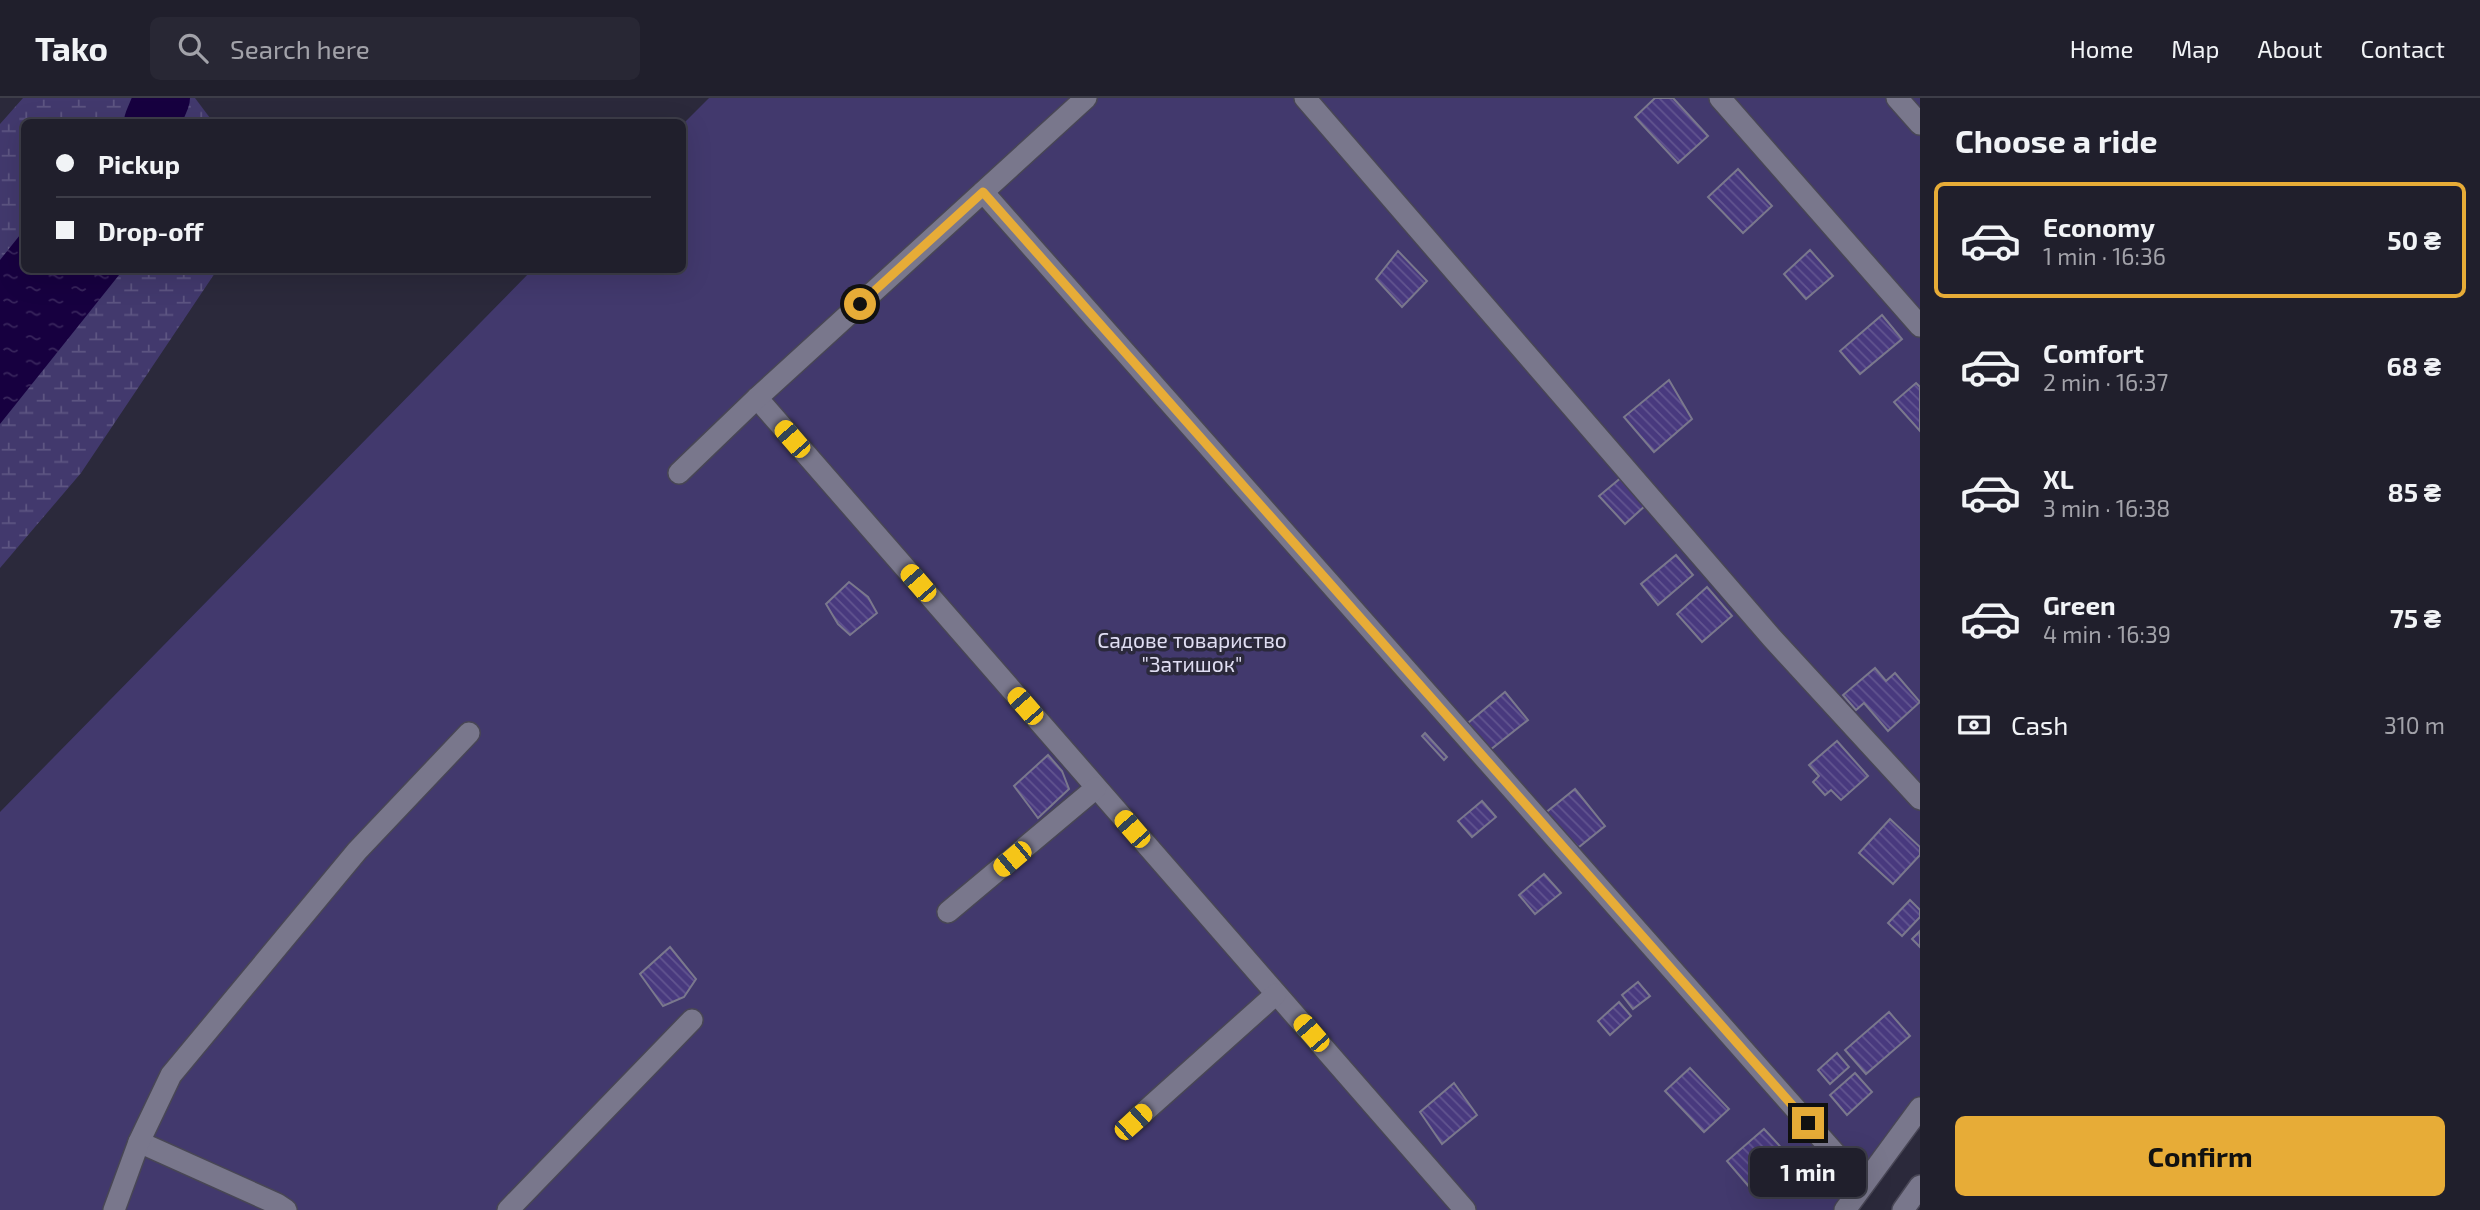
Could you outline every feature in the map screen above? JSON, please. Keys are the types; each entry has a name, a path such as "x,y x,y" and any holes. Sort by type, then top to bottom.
{"lane":[{"path":"680,473 757,398 1086,98"},
{"path":"1305,98 1772,638 1920,799"},
{"path":"1720,98 1920,326"},
{"path":"1897,98 1920,124"},
{"path":"983,192 1863,1185"},
{"path":"757,398 1465,1210"},
{"path":"114,1210 139,1142 171,1075 357,851 468,733"},
{"path":"948,912 1096,788"},
{"path":"1133,1122 1276,994"},
{"path":"508,1210 692,1020"},
{"path":"1845,1210 1920,1108"},
{"path":"139,1142 286,1210"},
{"path":"1903,1210 1920,1186"}],"green space":[{"path":"23,98 195,98 211,119 21,119 21,273 215,273 81,473 0,568 0,124"},
{"name":"Садове товариство \"Затишок\"","path":"709,98 1920,98 1920,1097 1837,1210 0,1210 0,812 529,273 686,273 686,121"}],"water":[{"path":"21,234 21,273 121,273 0,424 0,260"}],"building":[{"path":"1655,98 1673,98 1708,136 1678,163 1635,117"},
{"path":"1738,169 1772,206 1743,233 1708,197"},
{"path":"1810,250 1833,276 1806,299 1784,274"},
{"path":"1398,251 1427,281 1402,307 1376,279"},
{"path":"1882,315 1902,339 1860,374 1840,351"},
{"path":"1669,380 1692,419 1654,452 1624,417"},
{"path":"1916,383 1920,387 1920,431 1894,402"},
{"path":"1622,477 1646,505 1625,524 1599,496"},
{"path":"1676,555 1693,575 1658,605 1641,584"},
{"path":"849,582 868,597 877,613 850,635 838,624 826,604"},
{"path":"1707,587 1732,616 1702,642 1677,614"},
{"path":"1875,668 1886,681 1895,673 1920,702 1888,731 1864,703 1856,710 1843,695"},
{"path":"1505,692 1528,720 1490,750 1468,723"},
{"path":"1425,733 1447,757 1444,760 1422,736"},
{"path":"1837,741 1868,776 1841,800 1831,790 1825,795 1813,782 1819,776 1809,765"},
{"path":"1048,755 1062,771 1069,789 1038,818 1014,786"},
{"path":"1575,789 1605,826 1574,851 1544,814"},
{"path":"1482,801 1496,817 1472,837 1458,821"},
{"path":"1890,819 1920,847 1920,855 1893,884 1859,853"},
{"path":"1544,874 1561,893 1535,914 1519,895"},
{"path":"1910,900 1920,910 1920,917 1902,936 1888,923"},
{"path":"1920,931 1920,947 1912,939"},
{"path":"670,947 696,979 684,997 663,1006 640,974"},
{"path":"1638,982 1650,996 1633,1009 1622,995"},
{"path":"1619,1002 1631,1016 1610,1035 1598,1021"},
{"path":"1889,1012 1910,1036 1866,1074 1845,1050"},
{"path":"1837,1053 1849,1067 1830,1084 1818,1070"},
{"path":"1690,1068 1729,1109 1704,1132 1665,1091"},
{"path":"1855,1073 1872,1092 1847,1115 1830,1095"},
{"path":"1454,1083 1477,1115 1442,1144 1420,1112"},
{"path":"1764,1129 1788,1155 1751,1189 1727,1161"}],"waterway":[{"path":"153,119 162,98"}],"route":[{"path":"860,304 983,192 1808,1123"}]}
